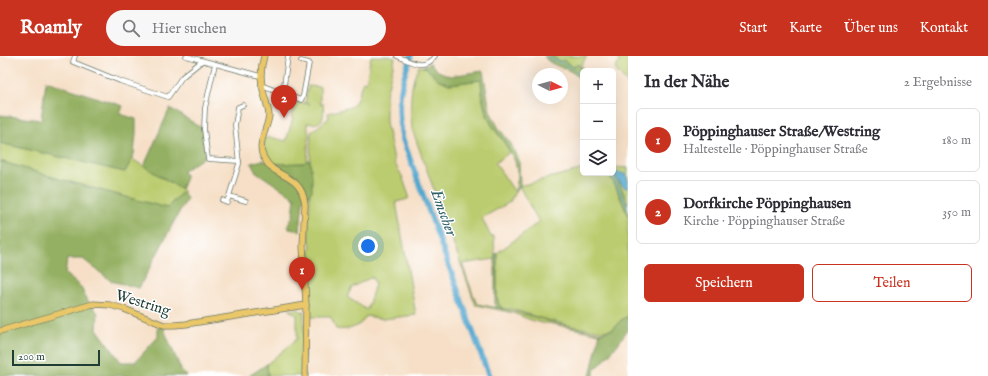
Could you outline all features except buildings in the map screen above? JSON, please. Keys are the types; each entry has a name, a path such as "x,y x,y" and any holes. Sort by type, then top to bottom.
{"main road":[{"path":"264,56 260,76 268,113 261,150 267,163 301,188 304,196 303,255 306,305 305,376"},
{"name":"Westring","path":"0,331 93,304 110,305 168,325 186,324 306,305"}],"street":[{"path":"75,56 73,62 120,82 168,97 182,77 202,61"},
{"path":"186,56 260,76"},
{"path":"283,93 288,56"},
{"path":"397,56 419,65 427,64 435,56"},
{"path":"261,85 299,100 302,99 309,63 301,61"},
{"path":"215,64 206,108 204,129 208,159 239,161"},
{"path":"222,200 227,202 239,161 235,125 238,107 243,105"},
{"path":"229,196 246,202"}],"green space":[{"path":"371,56 392,56 395,58 386,95 386,122 395,164 402,176 409,196 408,199 396,202 416,315 383,319 366,316 361,323 354,327 349,329 336,329 331,317 309,317 305,251 307,250 315,263 309,250 311,249 308,227 310,192 312,186 310,161 311,132 329,118 328,113 351,107 356,101 363,81 366,82","holes":["372,277 375,284 367,310 347,297 352,287"]},
{"path":"544,56 552,56 559,61 564,60 573,67 578,64 581,68 580,80 575,74 568,70 568,68 563,68 547,60"},
{"path":"552,56 587,56 581,65 581,68 579,65 573,67 567,62 559,61"},
{"path":"617,56 628,56 628,84 616,70 619,62"},
{"path":"430,63 438,71 450,76 483,71 490,111 498,127 511,144 519,160 520,186 515,192 518,176 515,161 488,117 484,104 481,80 449,84 438,79 425,67 422,67"},
{"path":"419,66 425,67 438,79 451,84 481,80 482,99 485,111 510,152 495,163 515,192 510,202 482,218 491,237 493,236 494,238 495,259 462,264 476,302 478,304 516,312 600,334 542,323 513,313 476,306 412,129 412,88 413,80"},
{"path":"46,81 123,106 120,114 136,119 134,154 125,172 0,143 0,115 41,120"},
{"path":"308,86 320,87 320,104 323,104 324,113 320,122 312,124 307,123 309,136 307,160 304,163 272,164 265,156 265,138 270,137 286,141 293,118 291,117 294,106 297,102 310,104 305,103"},
{"path":"170,108 203,129 206,156 183,171 186,178 181,189 144,166"},
{"path":"0,143 125,172 132,159 183,191 167,208 59,179 0,161"},
{"path":"263,160 272,164 304,163 307,160 310,161 312,191 303,201 300,231 289,229 288,225 293,216 295,198 255,171 251,163"},
{"path":"0,161 59,179 167,208 183,191 187,199 139,288 111,281 83,259 67,259 65,274 81,287 86,299 98,313 97,329 121,362 135,362 158,337 158,327 164,327 182,372 187,376 0,376"},
{"path":"616,167 628,168 628,204 615,176"},
{"path":"580,170 580,176 610,176 628,216 628,316 621,320 613,329 602,331 576,327 511,309 504,309 499,305 497,297 497,253 539,222 519,186"},
{"path":"610,176 615,176 621,188 628,210 628,216"},
{"path":"497,253 497,297 499,305 503,309 495,307 495,254"},
{"path":"299,309 301,312 304,311 304,376 268,376 267,364 297,339 297,315 289,310"},
{"path":"628,316 628,329 618,344 594,370 594,376 590,376 600,333 613,329 621,320"},
{"path":"267,364 268,376 249,376"}],"water":[{"path":"616,172 625,174 628,181 628,187 624,187 616,176"}],"waterway":[{"name":"Emscher","path":"411,56 400,96 399,115 402,137 489,376"},
{"path":"547,56 571,68 580,78"},
{"path":"612,176 628,209"}],"place":[{"name":"Dorfkirche Pöppinghausen","path":"284,118"},
{"name":"Pöppinghauser Straße/Westring","path":"302,290"}]}
